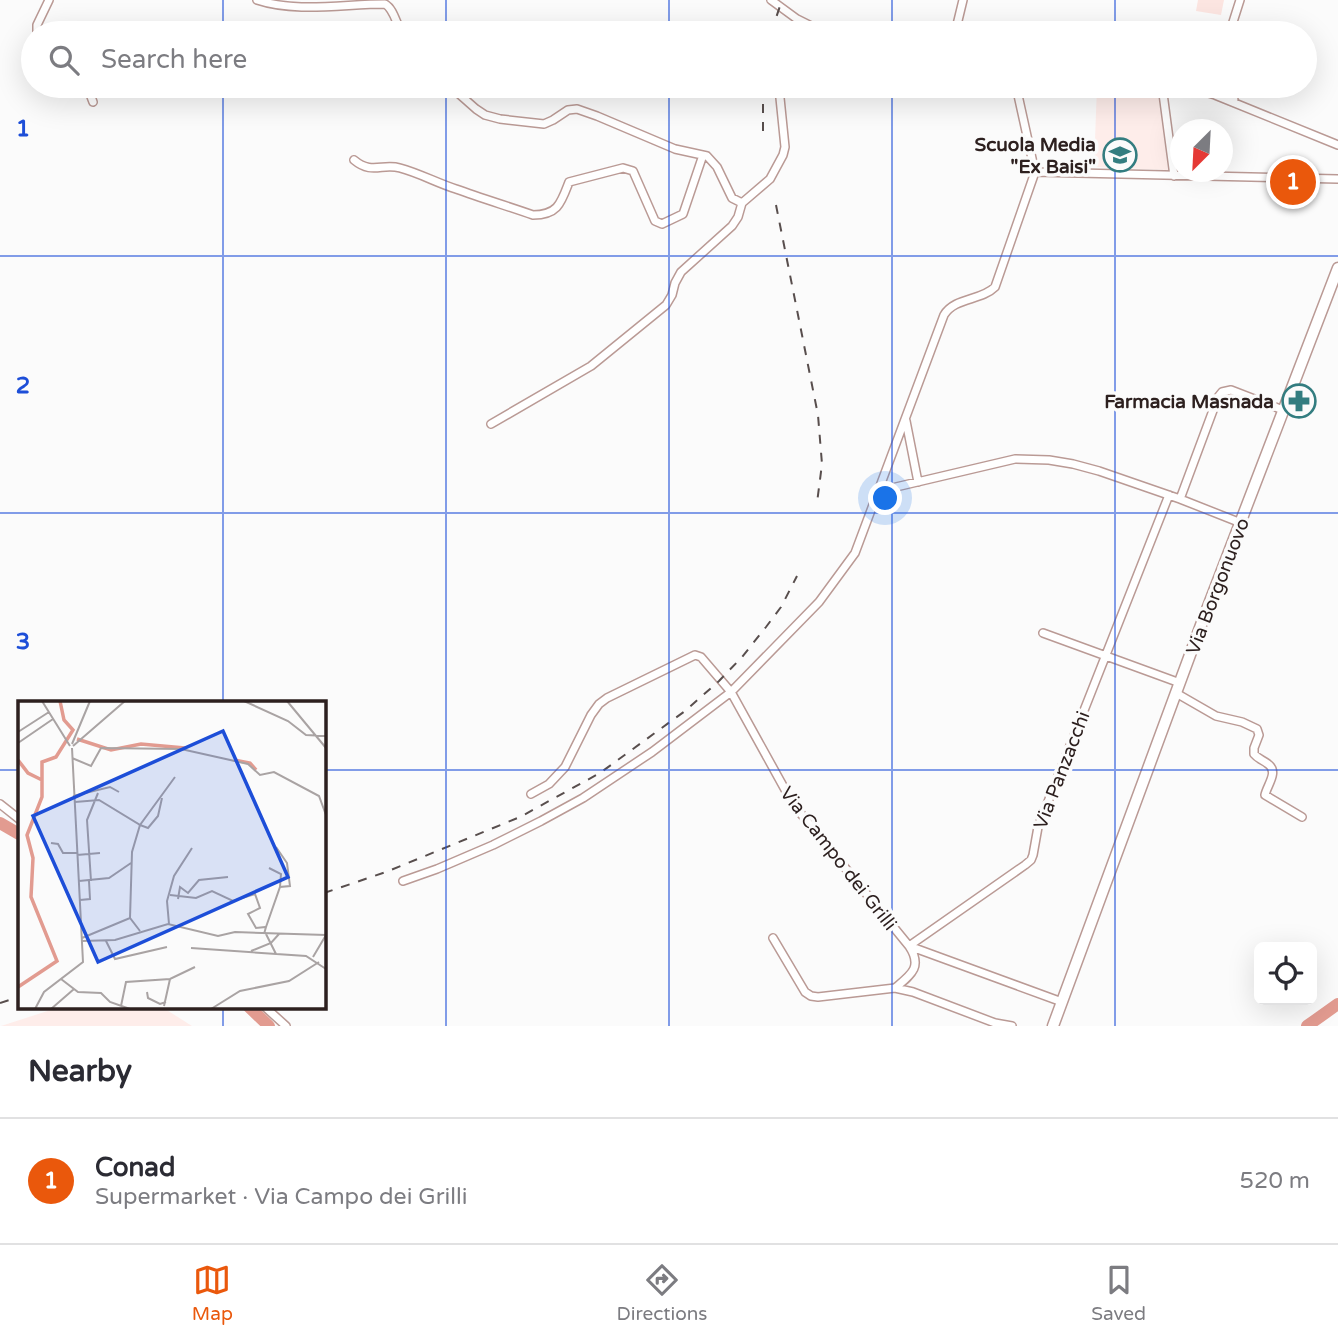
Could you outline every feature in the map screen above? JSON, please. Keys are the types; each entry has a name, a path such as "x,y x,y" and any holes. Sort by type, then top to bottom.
{"main road":[{"name":"Via Borgonuovo","path":"1053,1026 1338,268"}],"street":[{"path":"38,21 49,0"},
{"path":"257,0 289,6 385,4 389,6 395,21"},
{"path":"771,0 801,21"},
{"path":"958,21 963,0"},
{"path":"1233,21 1240,0"},
{"path":"92,98 93,102"},
{"path":"464,98 485,115 544,124 568,110 577,109 675,149 703,155 715,163 732,198 742,203"},
{"path":"491,424 591,366 670,300 681,272 734,224 742,203 770,179 785,146 780,98"},
{"path":"402,881 487,848 541,821 583,798 652,752 731,692 830,589 855,554 947,310 955,304 988,292 996,284 1035,172 1019,98"},
{"path":"1164,98 1170,146"},
{"path":"1222,98 1338,145"},
{"path":"1234,98 1234,102"},
{"path":"354,160 369,168 400,168 533,215 552,212 569,182 623,167 633,171 655,220 662,224 683,214 703,155"},
{"path":"1035,172 1170,176"},
{"path":"1233,177 1338,179"},
{"path":"1180,499 1222,391 1231,390 1283,410"},
{"path":"906,418 918,482"},
{"path":"879,491 1025,458 1078,465 1169,495 1241,523"},
{"name":"Via Panzacchi","path":"909,946 1031,859 1038,827 1169,495"},
{"path":"1043,633 1178,688 1216,716 1240,721 1257,729 1259,735 1254,754 1273,770 1265,795 1302,817"},
{"name":"Via Campo dei Grilli","path":"531,794 547,785 565,767 593,711 602,701 696,655 701,657 731,692 793,804 909,946 1062,1002"},
{"path":"0,804 18,818"},
{"path":"773,938 805,992 811,996 895,988 913,992 995,1023 1012,1026"},
{"path":"895,988 915,967 915,958 909,946"},
{"path":"267,1009 286,1026"}],"shaded area":[{"path":"1198,0 1224,0 1221,15 1196,11"},
{"path":"1097,98 1159,98 1168,170 1094,167"},
{"path":"54,1009 165,1009 192,1026 1,1026"}],"waterway":[{"path":"0,823 18,833"},
{"path":"1307,1026 1338,1004"},
{"path":"251,1009 269,1026"}],"railway":[{"path":"775,21 782,0"},
{"path":"763,98 763,131"},
{"path":"776,205 818,415 822,464 817,503"},
{"path":"326,892 386,872 520,817 600,773 685,711 719,681 742,657 781,607 797,576"},
{"path":"0,1003 18,997"}],"place":[{"name":"Scuola Media \"Ex Baisi\"","path":"1120,155"},
{"name":"Conad","path":"1293,182"},
{"name":"Farmacia Masnada","path":"1299,401"}]}
